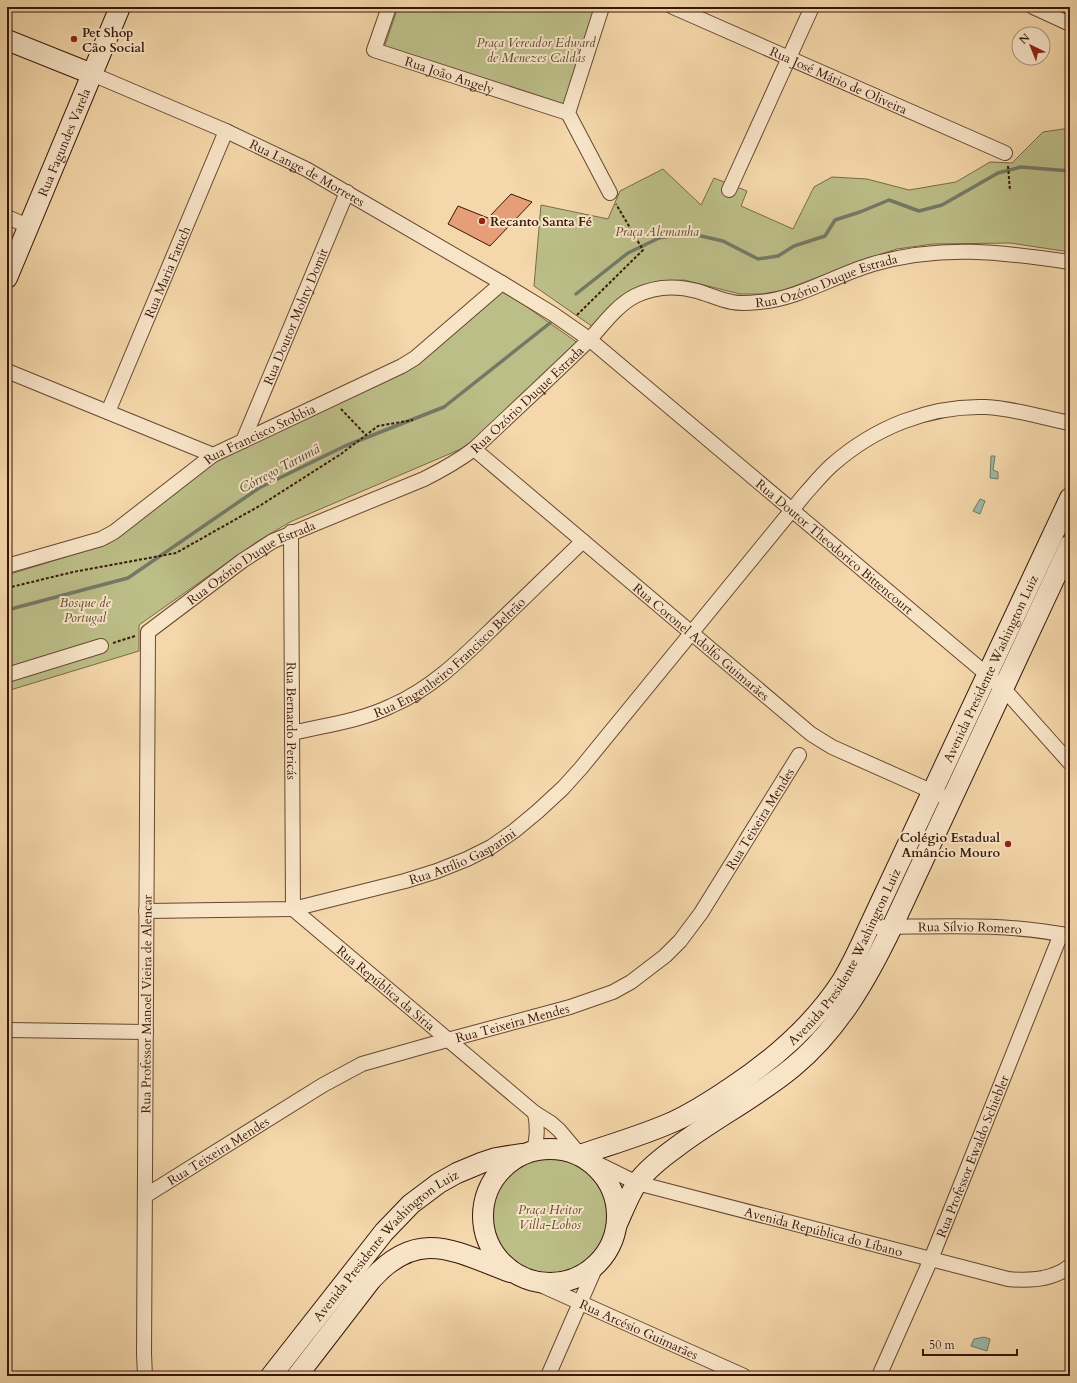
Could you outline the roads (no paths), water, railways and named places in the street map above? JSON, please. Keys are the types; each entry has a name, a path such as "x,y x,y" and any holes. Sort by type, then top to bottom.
{"street":[{"name":"Rua Fagundes Varela","path":"7,278 120,7"},
{"name":"Rua João Angely","path":"389,7 374,50 568,113"},
{"path":"602,7 568,113 610,193"},
{"name":"Rua José Mário de Oliveira","path":"673,7 789,58 1006,158"},
{"path":"729,190 812,7"},
{"path":"1033,7 1070,24"},
{"name":"Rua Lange de Morretes","path":"7,40 92,74 226,131 283,158 347,192 502,283 589,339"},
{"name":"Rua Maria Fatuch","path":"108,412 226,131"},
{"name":"Rua Doutor Mohty Domit","path":"243,441 347,192"},
{"path":"7,217 28,226"},
{"name":"Rua Ozório Duque Estrada","path":"148,632 252,554 273,541 291,532 444,470 474,449 624,304 644,292 658,288 686,288 732,302 756,303 778,300 794,295 857,270 880,263 914,255 957,251 987,252 1070,262"},
{"name":"Rua Francisco Stobbia","path":"7,566 108,536 213,455 386,375 415,358 502,283"},
{"name":"Rua Doutor Theodorico Bittencourt","path":"589,339 1003,688 1070,763"},
{"path":"7,371 213,455"},
{"name":"Rua Attílio Gasparini","path":"146,911 293,909 404,881 467,860 503,839 537,812 563,788 603,742 819,478 846,454 878,433 905,420 928,414 969,407 987,407 1070,423"},
{"name":"Rua Coronel Adolfo Guimarães","path":"474,449 821,741 951,800"},
{"name":"Avenida Presidente Washington Luiz","path":"580,1155 667,1124 685,1116 709,1102 767,1063 808,1024 828,1001 848,970 869,927 1070,498"},
{"name":"Rua Bernardo Pericás","path":"291,532 293,909"},
{"name":"Rua Engenheiro Francisco Beltrão","path":"292,732 373,714 411,697 428,686 454,664 583,541"},
{"name":"Avenida Presidente Washington Luiz","path":"617,1224 637,1183 655,1164 669,1152 778,1079 806,1056 834,1026 850,1003 870,970 892,927 1070,544"},
{"name":"Rua Professor Manoel Vieira de Alencar","path":"145,1376 148,632"},
{"path":"7,675 101,646"},
{"name":"Rua Teixeira Mendes","path":"145,1196 341,1075 362,1064 570,1008 594,1000 632,982 649,970 680,941 701,913 799,755"},
{"name":"Rua República da Síria","path":"293,909 535,1113 551,1123 559,1130 580,1155"},
{"name":"Rua Sílvio Romero","path":"869,927 1005,928 1038,930 1065,935"},
{"name":"Rua Professor Ewaldo Schiebler","path":"879,1376 932,1259 1065,935"},
{"path":"7,1030 146,1032"},
{"path":"530,1152 537,1130 535,1113"},
{"path":"548,1376 597,1264 611,1245 617,1224 616,1203 609,1184 597,1167 580,1155 557,1149 530,1152 508,1164 493,1181 485,1201 483,1222 488,1243 500,1262 526,1278 557,1283 579,1277 597,1264"},
{"name":"Avenida Presidente Washington Luiz","path":"271,1376 384,1232 411,1204 439,1183 470,1167 496,1158 530,1152"},
{"name":"Avenida República do Líbano","path":"580,1155 637,1183 1008,1279 1038,1279 1053,1275 1070,1266"},
{"name":"Avenida Presidente Washington Luiz","path":"297,1376 380,1271 399,1256 412,1250 423,1248 450,1250 526,1278"},
{"name":"Rua Arcésio Guimarães","path":"526,1278 744,1376"}],"waterway":[{"name":"Córrego Tarumã","path":"576,294 628,253 659,238 688,233 723,241 758,259 778,256 794,246 825,236 835,220 889,200 919,211 942,205 998,173 1021,167 1070,171"},
{"name":"Córrego Tarumã","path":"7,610 128,578 259,488 345,446 444,407 550,323"}],"place":[{"name":"Pet Shop Cão Social","path":"74,39"},
{"name":"Recanto Santa Fé","path":"482,221"},
{"name":"Colégio Estadual Amâncio Mouro","path":"1008,844"}],"park label":[{"name":"Praça Vereador Edward de Menezes Caldas","path":"536,50"},
{"name":"Praça Alemanha","path":"657,231"},
{"name":"Bosque de Portugal","path":"85,610"},
{"name":"Praça Heitor Villa-Lobos","path":"550,1216"}]}
